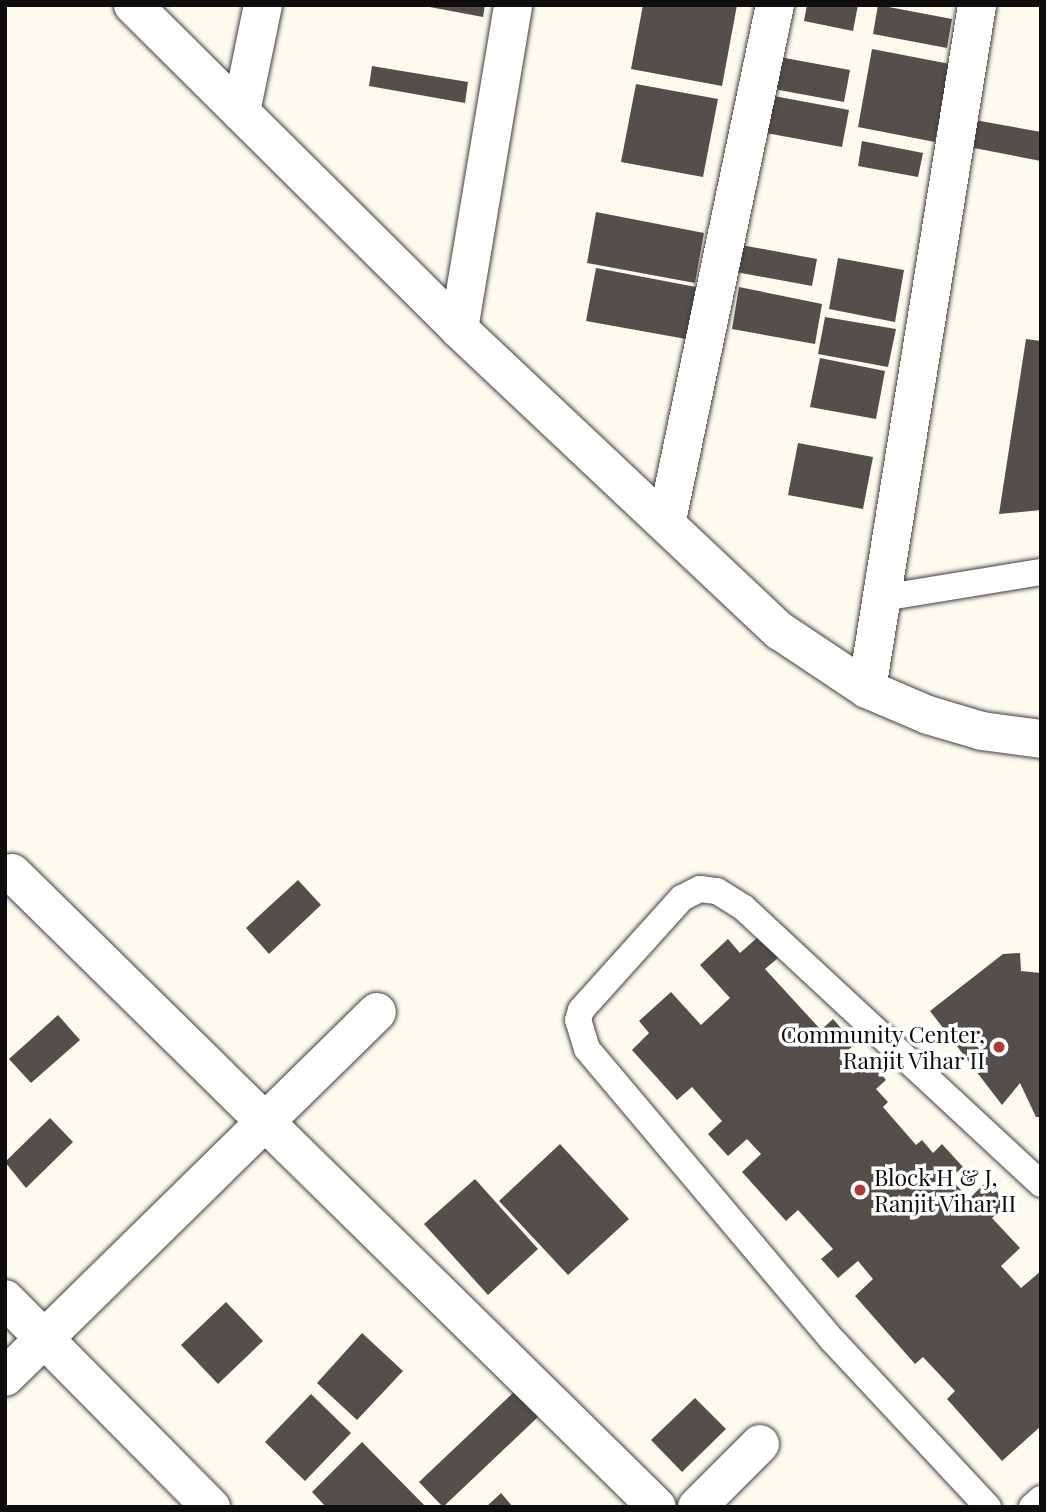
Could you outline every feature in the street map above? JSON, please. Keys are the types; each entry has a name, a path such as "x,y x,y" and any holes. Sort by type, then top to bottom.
{"street":[{"path":"133,5 459,329 667,520 780,631 867,689 982,731 1041,739"},
{"path":"241,112 262,5"},
{"path":"459,329 513,5"},
{"path":"667,520 775,5"},
{"path":"867,689 977,5"},
{"path":"12,873 657,1507"},
{"path":"5,1377 377,1012"},
{"path":"5,1299 211,1507"},
{"path":"697,1507 760,1444"}],"lane":[{"path":"882,597 1041,572"},
{"path":"988,1507 833,1341 587,1049 578,1020 581,1010 682,898 700,890 717,891 744,908 1041,1184"},
{"path":"1032,1507 1041,1499"}],"building":[{"path":"419,5 485,5 483,17"},
{"path":"643,5 737,5 722,86 631,69"},
{"path":"807,5 858,5 853,31 804,21"},
{"path":"878,5 952,19 947,48 873,34"},
{"path":"872,49 950,64 935,142 858,127"},
{"path":"774,56 850,70 844,102 768,88"},
{"path":"372,66 468,82 465,103 369,86"},
{"path":"636,84 718,99 703,177 621,162"},
{"path":"763,94 849,110 842,147 755,131"},
{"path":"969,119 1041,132 1041,161 964,146"},
{"path":"862,141 923,153 918,177 858,166"},
{"path":"596,212 704,233 695,283 587,263"},
{"path":"741,245 817,259 812,286 736,272"},
{"path":"838,258 904,270 895,322 829,309"},
{"path":"596,268 696,287 686,339 586,321"},
{"path":"739,287 822,304 815,344 732,329"},
{"path":"825,317 896,329 888,367 818,354"},
{"path":"1026,339 1041,341 1041,510 999,514"},
{"path":"820,358 885,371 876,419 810,407"},
{"path":"798,443 873,457 863,509 788,495"},
{"path":"298,880 321,905 269,954 246,928"},
{"name":"Block H & J, Ranjit Vihar II","path":"758,937 778,958 765,969 821,1030 833,1019 855,1044 839,1058 853,1074 869,1059 886,1080 876,1089 888,1102 883,1107 916,1145 922,1140 933,1153 942,1144 963,1167 950,1178 969,1199 987,1181 1008,1204 992,1218 1020,1248 1001,1266 1021,1288 1041,1271 1041,1426 1002,1461 947,1399 955,1391 923,1357 915,1364 855,1296 873,1279 858,1261 838,1278 821,1259 833,1249 798,1210 786,1221 742,1172 761,1154 747,1139 728,1156 708,1134 722,1121 692,1087 677,1100 632,1050 649,1033 639,1021 671,992 701,1025 730,998 700,965 728,939 740,953"},
{"name":"Community Center, Ranjit Vihar II","path":"1020,953 1021,971 1041,973 1041,1117 1036,1117 1020,1083 1002,1105 930,1011 1003,954"},
{"path":"58,1015 80,1040 31,1083 9,1059"},
{"path":"50,1118 73,1142 26,1188 5,1162"},
{"path":"560,1144 629,1219 568,1275 499,1201"},
{"path":"475,1179 538,1249 488,1295 424,1224"},
{"path":"226,1302 263,1341 218,1384 181,1345"},
{"path":"362,1333 403,1371 357,1420 317,1383"},
{"path":"515,1391 539,1416 443,1507 419,1482"},
{"path":"311,1394 351,1433 305,1481 265,1442"},
{"path":"695,1398 726,1429 682,1472 651,1440"},
{"path":"362,1442 426,1507 326,1507 312,1492"},
{"path":"501,1493 513,1507 486,1507"}],"place":[{"name":"Community Center, Ranjit Vihar II","path":"999,1047"},
{"name":"Block H & J, Ranjit Vihar II","path":"860,1190"}]}
